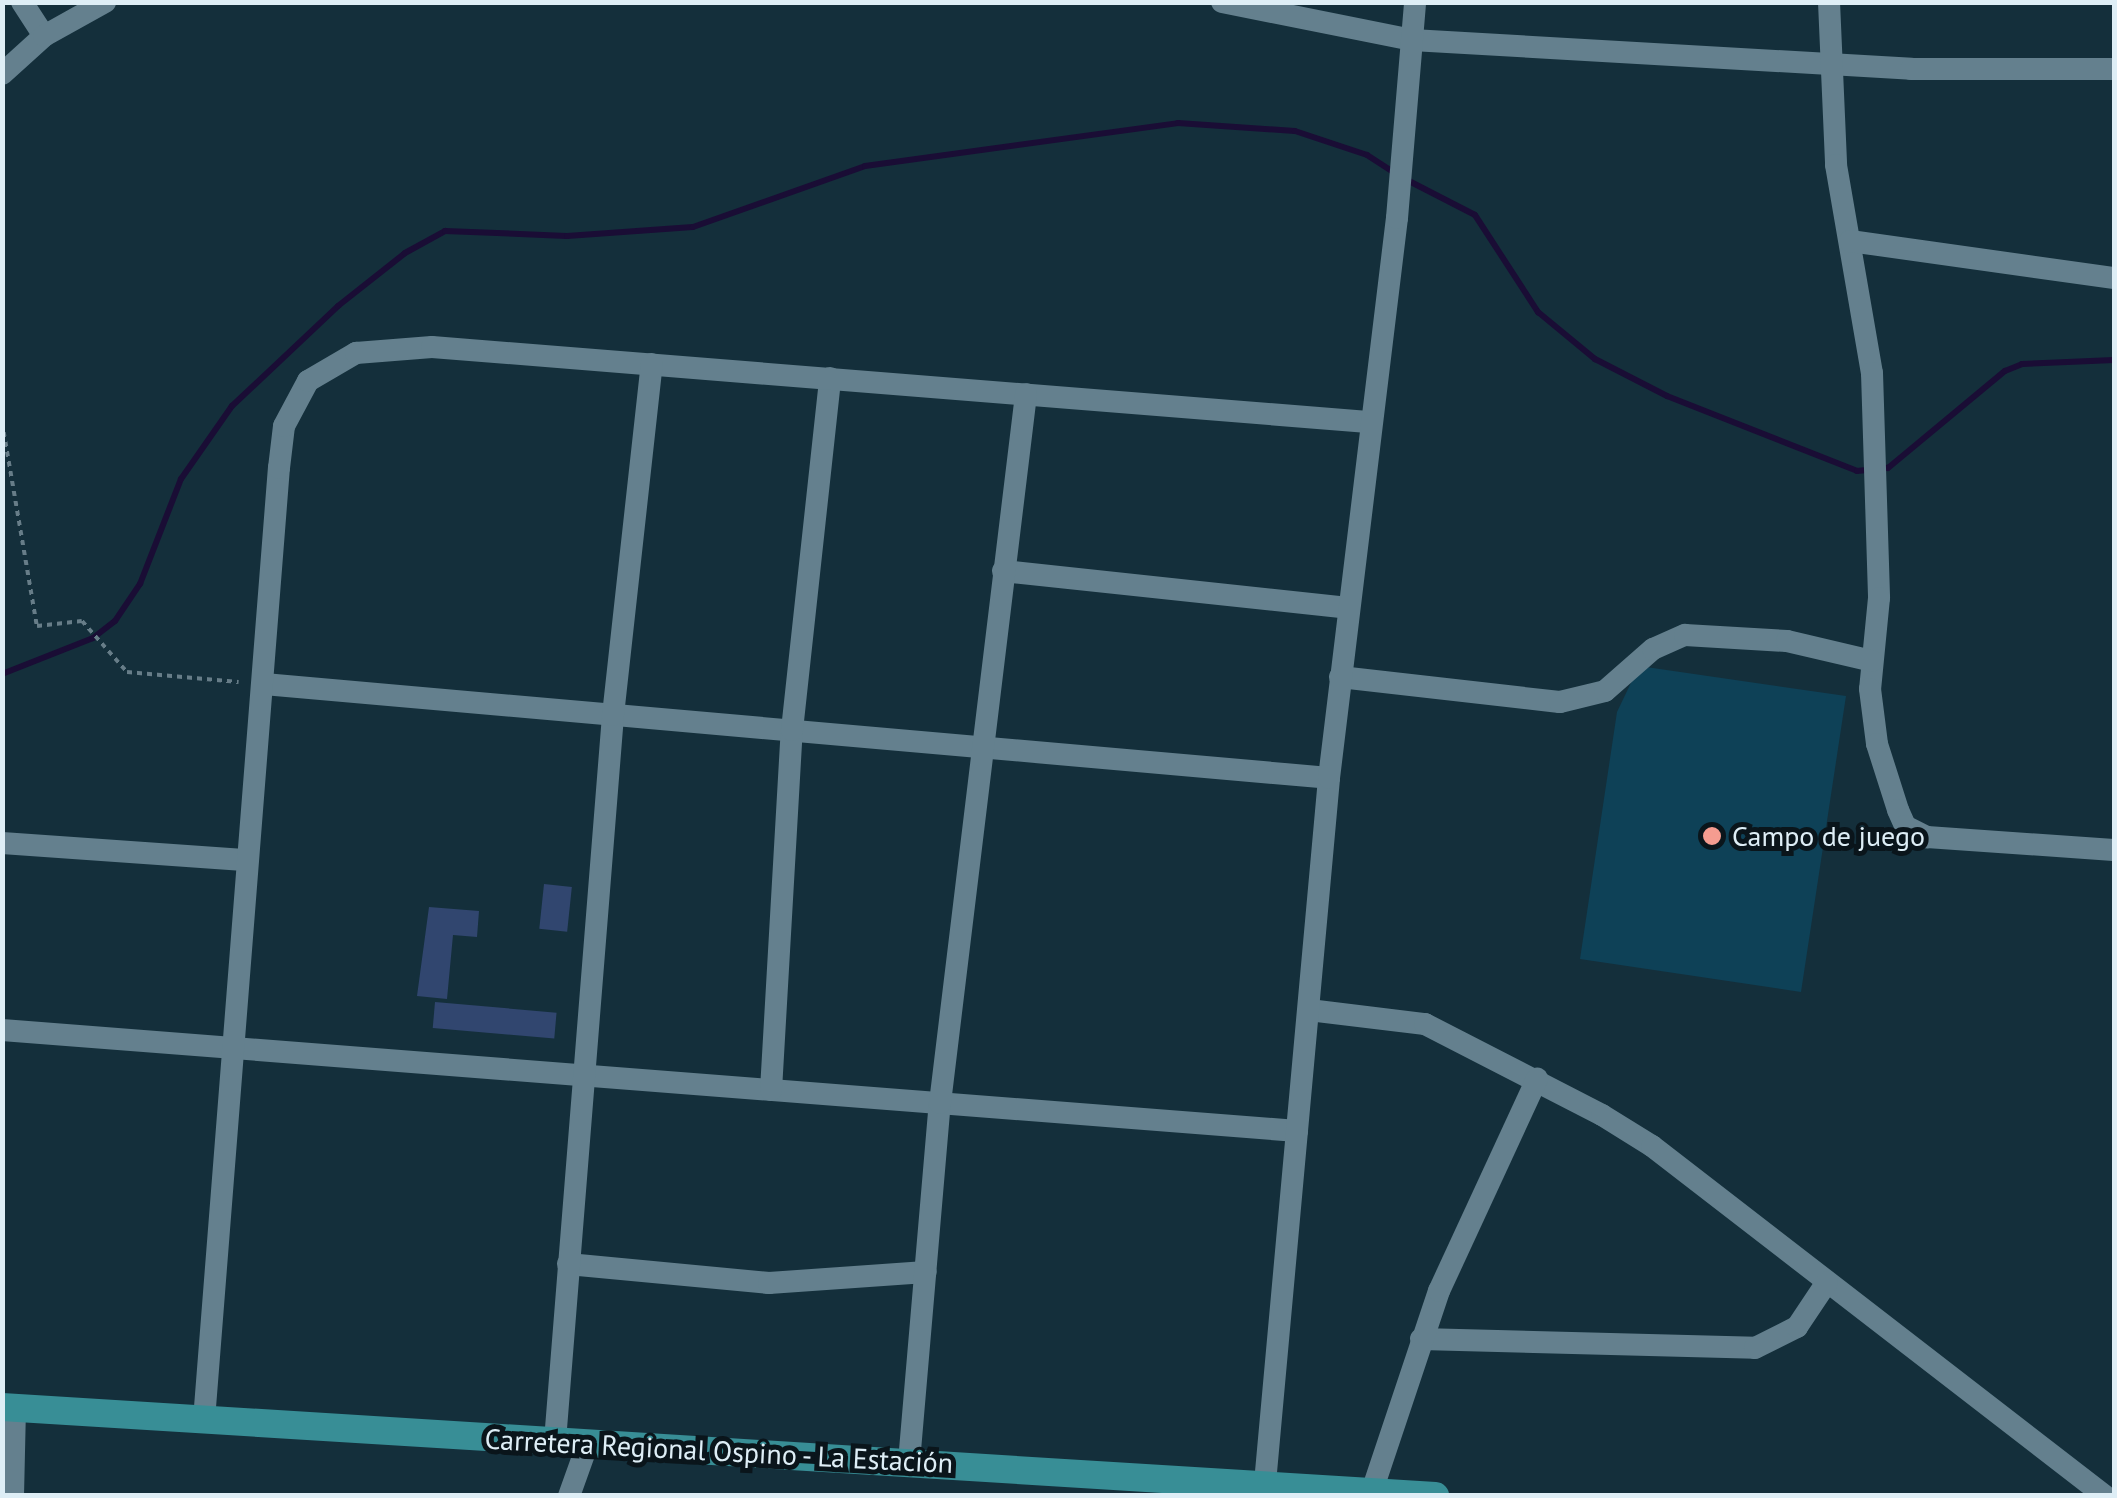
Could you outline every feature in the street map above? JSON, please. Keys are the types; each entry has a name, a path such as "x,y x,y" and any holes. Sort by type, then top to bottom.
{"main road":[{"name":"Carretera Regional Ospino - La Estación","path":"9,1407 909,1462 1191,1487 1265,1483 1334,1492 1435,1496"}],"street":[{"path":"22,2 44,36"},
{"path":"2,74 44,36 104,2"},
{"path":"1222,2 1412,40 1828,64 2114,69"},
{"path":"1265,1483 1340,677 1368,422 1397,218 1415,2"},
{"path":"1828,2 1828,64 1850,241 1872,373 1879,598 1872,661 1876,744 1905,826 1944,840 2114,850"},
{"path":"1850,241 2114,278"},
{"path":"204,1420 229,1048 284,426 293,402 326,366 356,353 432,347 1368,422"},
{"path":"555,1441 613,715 652,364"},
{"path":"771,1090 792,730 830,378"},
{"path":"909,1462 940,1103 980,747 1026,394"},
{"path":"1003,571 1348,608"},
{"path":"1340,677 1560,702 1605,691 1653,649 1685,636 1787,640 1872,661"},
{"path":"264,684 1330,778"},
{"path":"2,844 247,860"},
{"path":"1309,1010 1425,1024 1537,1079 1652,1146 2105,1496"},
{"path":"2,1030 1297,1131"},
{"path":"1372,1491 1421,1339 1537,1079"},
{"path":"568,1264 769,1283 926,1272"},
{"path":"1421,1339 1755,1348 1796,1327 1827,1282"},
{"path":"9,1407 13,1496"},
{"path":"570,1496 588,1443"}],"path":[{"path":"2,422 37,626 82,621 126,672 264,684"}],"shaded area":[{"name":"Campo de juego","path":"1639,666 1846,696 1801,992 1580,959 1617,712"}],"building":[{"path":"544,884 572,887 567,932 539,929"},
{"path":"429,907 479,911 477,937 453,935 447,999 417,996"},
{"path":"435,1002 557,1013 554,1039 433,1028"}],"waterway":[{"path":"2,674 93,638 115,621 140,584 181,479 232,406 338,306 405,253 445,231 567,236 693,227 865,166 1178,123 1295,131 1367,155 1396,174"},
{"path":"1407,180 1475,215 1538,312 1595,359 1667,396 1857,471 1888,468 2005,371 2022,364 2114,360"}],"place":[{"name":"Campo de juego","path":"1712,836"}]}
